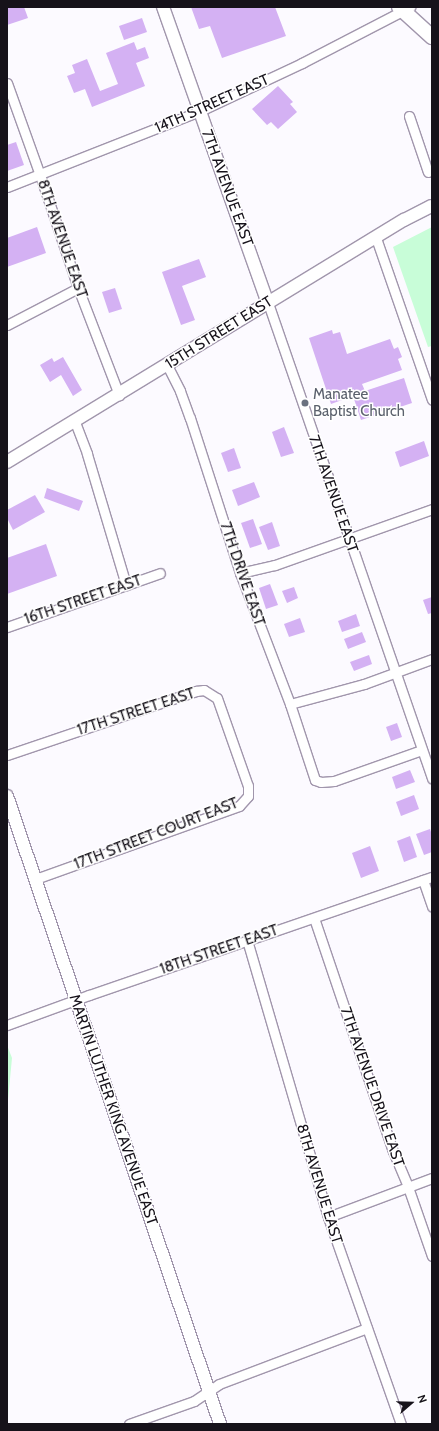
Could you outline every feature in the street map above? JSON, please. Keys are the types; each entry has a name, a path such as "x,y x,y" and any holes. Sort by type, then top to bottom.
{"main road":[{"path":"404,8 432,37"}],"street":[{"name":"7TH AVENUE EAST","path":"163,7 268,303 432,778"},
{"name":"14TH STREET EAST","path":"7,187 200,112 302,63 404,8"},
{"name":"8TH AVENUE EAST","path":"7,83 78,288 119,395"},
{"path":"409,116 428,172"},
{"name":"15TH STREET EAST","path":"7,462 75,422 409,217 432,206"},
{"path":"376,238 432,400"},
{"path":"7,325 78,288"},
{"name":"7TH DRIVE EAST","path":"167,365 177,385 190,418 240,573 290,704 312,774 318,782 334,781 422,750"},
{"path":"75,422 126,585"},
{"path":"240,573 275,565 432,509"},
{"name":"16TH STREET EAST","path":"7,627 160,573"},
{"path":"290,704 364,684 432,659"},
{"name":"17TH STREET EAST","path":"7,755 196,691 204,690 217,698 234,744"},
{"name":"17TH STREET COURT EAST","path":"35,879 239,806 248,796 248,786 234,744"},
{"name":"MARTIN LUTHER KING AVENUE EAST","path":"7,796 220,1424"},
{"path":"428,879 432,906"},
{"name":"18TH STREET EAST","path":"7,1025 247,940 428,879"},
{"name":"7TH AVENUE DRIVE EAST","path":"314,918 393,1151 408,1187 432,1256"},
{"name":"8TH AVENUE EAST","path":"247,940 328,1217 401,1424"},
{"path":"328,1217 432,1178"},
{"path":"129,1424 194,1401 219,1384 367,1328"}],"green space":[{"path":"432,227 432,346 428,347 393,247"},
{"path":"7,1045 12,1058 7,1110"}],"building":[{"path":"7,7 24,7 28,18 7,25"},
{"path":"191,7 275,7 286,36 222,58 210,26 199,29"},
{"path":"142,18 147,32 124,40 119,26"},
{"path":"134,42 137,50 145,47 149,58 136,63 145,86 92,107 85,89 74,93 67,76 75,73 72,65 87,59 100,91 118,84 106,53"},
{"path":"278,86 293,102 290,104 297,112 278,129 271,122 267,125 252,109"},
{"path":"16,142 24,165 7,171 7,145"},
{"path":"37,227 46,253 7,267 7,238"},
{"path":"199,259 206,277 182,286 195,320 181,325 162,272"},
{"path":"115,288 122,309 109,313 102,292"},
{"path":"332,330 333,334 340,332 347,354 390,339 394,349 398,347 402,357 398,359 402,370 362,384 365,391 404,378 412,403 361,420 353,396 331,404 309,338"},
{"path":"63,357 82,390 73,396 61,375 50,382 40,365 52,358 54,362"},
{"path":"284,427 294,453 281,457 272,432"},
{"path":"424,441 429,456 400,467 395,452"},
{"path":"234,448 241,468 228,472 221,453"},
{"path":"254,482 260,497 238,506 232,490"},
{"path":"47,488 83,501 79,511 44,498"},
{"path":"35,495 45,512 13,530 7,518 7,510"},
{"path":"253,519 262,544 250,548 241,523"},
{"path":"272,522 280,546 268,550 259,527"},
{"path":"46,544 57,576 7,594 7,558"},
{"path":"270,584 278,605 266,609 259,588"},
{"path":"294,587 298,598 287,603 282,591"},
{"path":"432,597 432,613 428,614 423,600"},
{"path":"356,614 360,626 342,632 338,621"},
{"path":"300,618 305,632 289,637 284,624"},
{"path":"362,632 366,642 348,649 344,639"},
{"path":"369,655 372,664 354,671 350,662"},
{"path":"397,723 402,737 391,741 386,727"},
{"path":"410,770 415,782 396,789 392,777"},
{"path":"414,795 419,809 401,816 396,802"},
{"path":"430,829 432,835 432,852 424,855 416,834"},
{"path":"410,836 417,857 404,862 397,841"},
{"path":"370,846 379,871 361,878 352,853"}],"place":[{"name":"Manatee Baptist Church","path":"305,403"}]}
